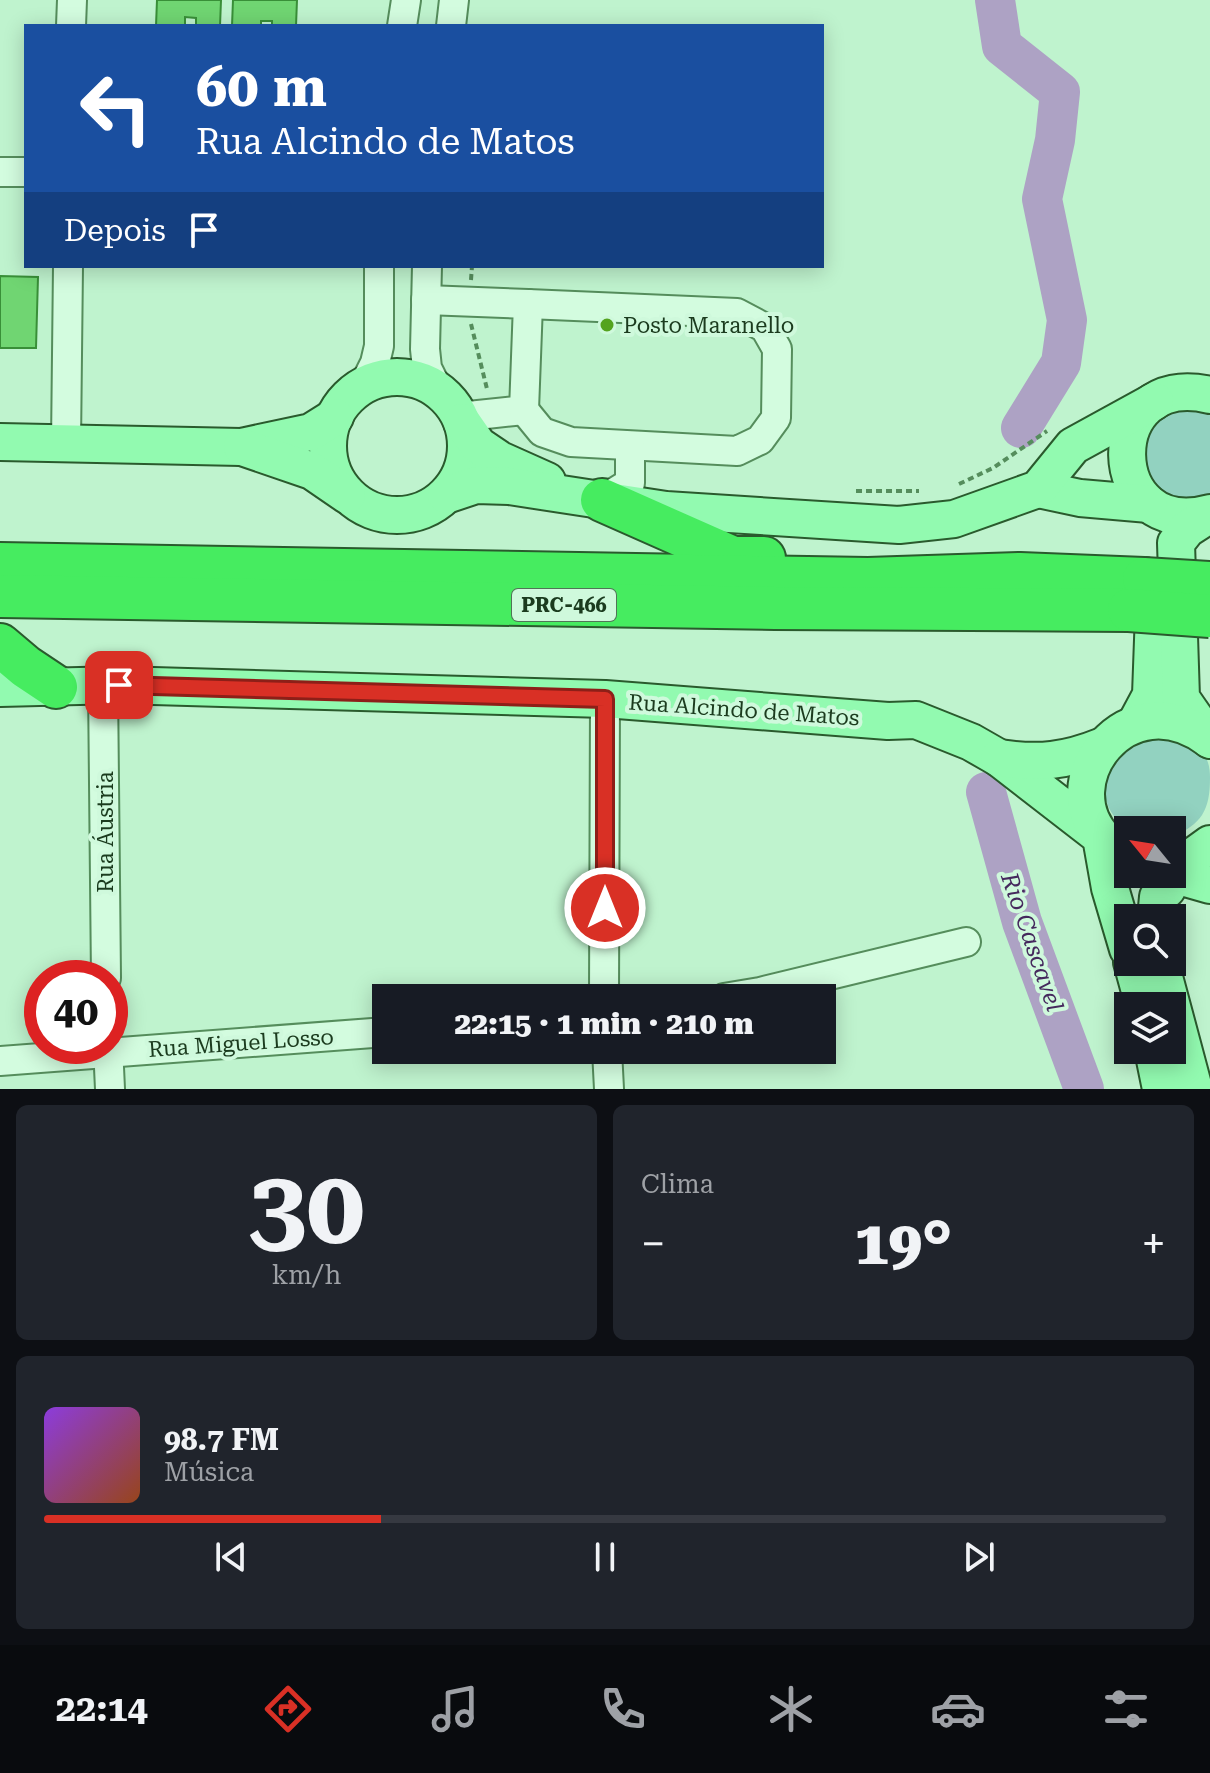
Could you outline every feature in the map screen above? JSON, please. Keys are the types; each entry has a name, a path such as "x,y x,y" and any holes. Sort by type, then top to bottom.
{"highway":[{"name":"PRC-466","path":"602,500 733,558 928,560 1136,594 1210,616"},
{"name":"PRC-466","path":"0,546 117,552 284,571"},
{"name":"PRC-466","path":"0,564 868,579 1020,574"},
{"name":"PRC-466","path":"0,596 775,608 1136,594 1210,583"},
{"path":"0,645 56,687"}],"main road":[{"path":"348,495 335,478 329,458 329,437 335,417 346,400 363,387 381,379 401,377 420,381 453,410 478,445 500,460 531,476 602,500"},
{"path":"446,495 476,485 509,486 666,510 899,525 954,519 1038,489 1073,446 1155,401 1174,393 1194,391 1210,395"},
{"path":"1136,723 1151,695 1156,539 1149,504 1129,477 1126,451 1132,426 1141,412 1155,401"},
{"path":"241,447 312,471 365,508 386,515 407,515 428,508 446,495 458,479 465,461 466,441 453,410"},
{"path":"0,442 241,447 311,432 335,417"},
{"path":"1038,489 1080,498 1149,504 1167,514 1188,517 1210,514"},
{"path":"1210,514 1187,529 1176,543 1181,698 1210,740"},
{"name":"Rua Alcindo de Matos","path":"0,688 103,685 605,699 888,721 916,720 971,742 999,758 1114,846"},
{"path":"1136,723 1175,721 1194,728 1210,740"},
{"name":"Rua Alcindo de Matos","path":"999,758 1053,761 1073,758 1103,746 1136,723"},
{"path":"1103,746 1091,767 1087,791 1090,815 1114,846"},
{"path":"1186,859 1210,844"},
{"path":"1114,855 1110,888 1115,904"},
{"path":"1186,877 1210,885"},
{"path":"1157,904 1158,897 1167,888"},
{"path":"1164,976 1194,1089"},
{"path":"1156,1064 1161,1089"}],"street":[{"path":"71,24 72,0"},
{"path":"402,24 406,0"},
{"path":"451,24 454,0"},
{"path":"0,172 24,172"},
{"path":"66,443 68,268"},
{"path":"363,387 375,363 379,346 379,268"},
{"path":"426,300 737,313 765,328 777,349 776,418 760,440 737,451 571,442 542,432 510,411 453,410 427,368 425,349 426,300 427,268"},
{"path":"510,411 528,304"},
{"path":"602,500 630,483 630,446"},
{"name":"Rua Áustria","path":"103,685 106,960"},
{"path":"604,984 605,699"},
{"path":"793,984 966,942"},
{"name":"Rua Miguel Losso","path":"128,1049 372,1033"},
{"name":"Rua Miguel Losso","path":"0,1061 24,1059"},
{"path":"109,1064 110,1089"},
{"path":"608,1064 609,1089"}],"path":[{"path":"472,268 470,320 489,399 510,411"},
{"path":"958,485 993,468 1052,428"},
{"path":"857,491 932,491"}],"shaded area":[{"path":"1210,407 1210,500 1170,503 1137,459 1161,410"},
{"path":"1151,729 1186,744 1205,756 1209,765 1210,789 1206,807 1197,821 1186,830 1186,816 1115,816 1106,801 1106,764"}],"building":[{"path":"157,0 221,0 220,24 196,24 196,18 185,17 185,24 156,24"},
{"path":"233,0 297,0 296,24 261,21 261,24 232,24"},
{"path":"0,276 38,277 36,348 0,348"}],"waterway":[{"name":"Rio Cascavel","path":"995,0 1002,46 1060,92 1055,140 1042,199 1067,320 1061,363 1021,428"},
{"name":"Rio Cascavel","path":"986,792 1022,922 1084,1089"}],"place":[{"name":"Posto Maranello","path":"607,325"}],"route":[{"path":"119,685 605,699 605,908"}]}
